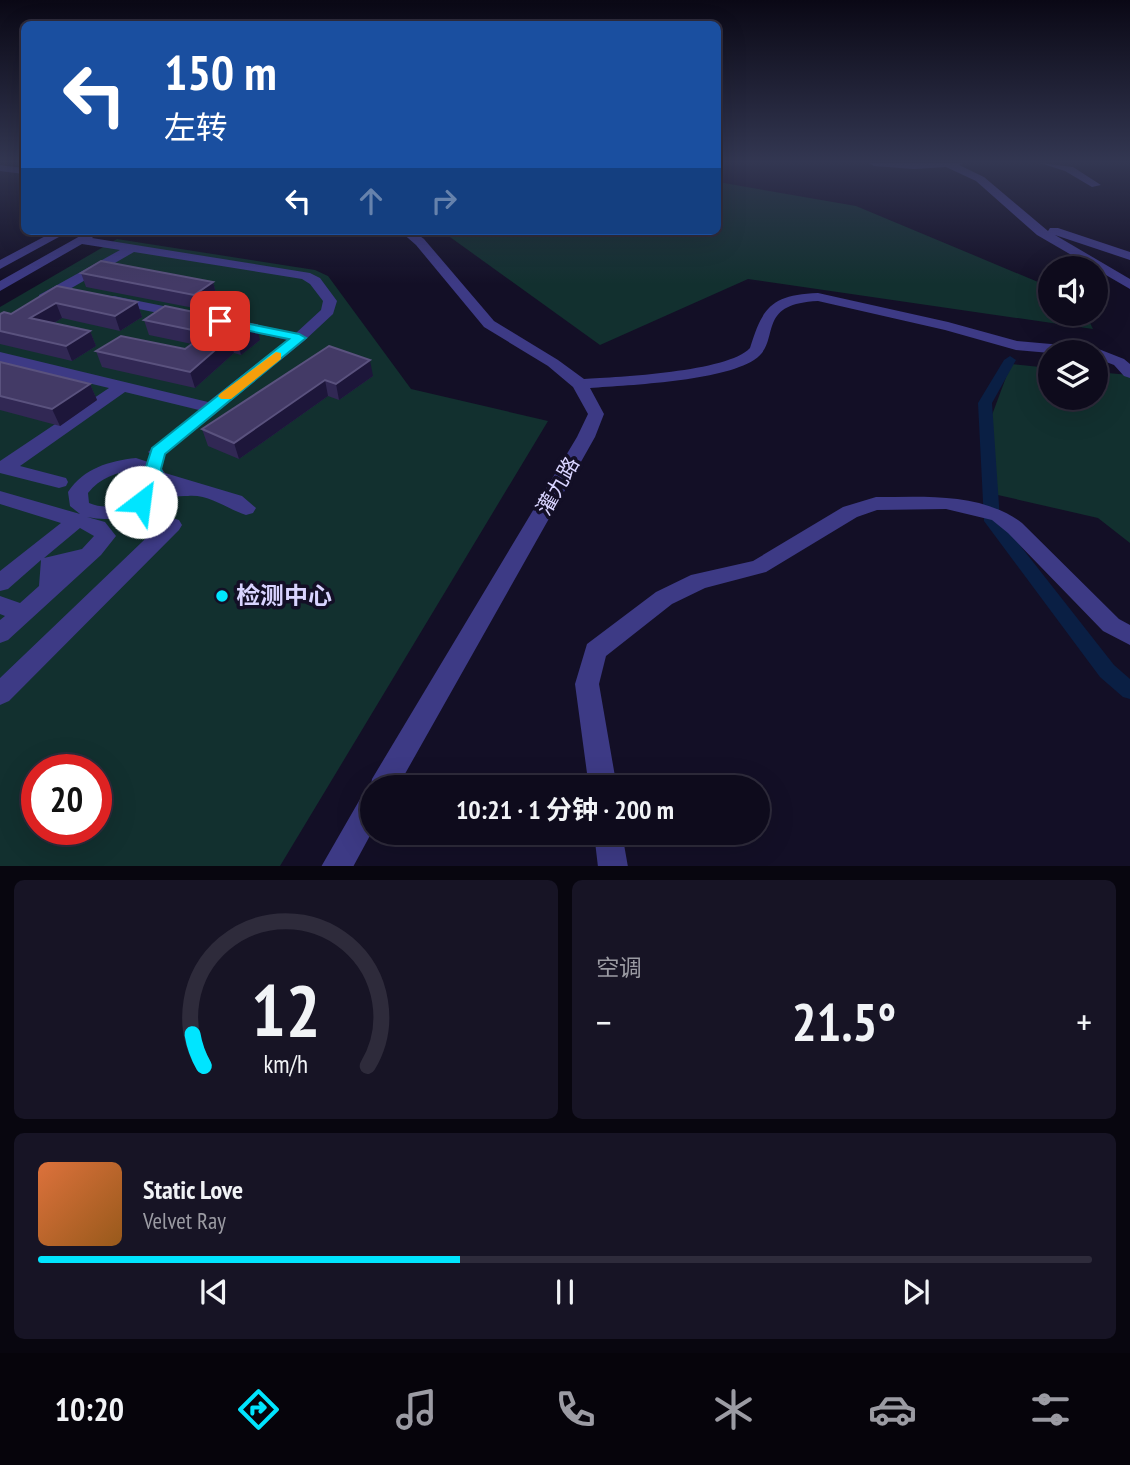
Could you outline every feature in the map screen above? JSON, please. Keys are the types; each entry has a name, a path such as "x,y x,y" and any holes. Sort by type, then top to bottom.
{"street":[{"path":"1008,203 1052,239 1130,285"},
{"path":"1033,224 1130,256"},
{"path":"0,265 56,235"},
{"path":"0,287 88,235"},
{"name":"灌九路","path":"390,775 586,437 596,414 580,384 553,363 489,324 411,235"},
{"path":"80,240 305,276 314,281 330,301 328,311 299,338 211,408 156,466"},
{"path":"36,302 133,248"},
{"path":"60,289 193,316"},
{"path":"580,384 655,379 734,364 751,356 758,349 766,318 796,298 818,297 948,326 1016,345 1038,347"},
{"path":"220,321 299,338"},
{"path":"0,357 211,408"},
{"path":"1108,357 1126,363"},
{"path":"3,467 121,387"},
{"path":"3,467 59,482 91,478 125,465 156,466 192,489 235,501 246,508"},
{"path":"0,497 106,513 130,507 149,495 158,483 156,466"},
{"path":"0,583 77,510 78,492 91,478"},
{"path":"0,634 50,589 50,564 88,555 106,536 77,510 59,482"},
{"path":"149,495 192,489"},
{"path":"601,775 587,684 595,651 664,597 699,581 759,567 850,512 876,504 946,503 988,512 1015,527 1111,625 1130,636"},
{"path":"0,694 172,525"},
{"path":"0,605 23,613"},
{"path":"336,866 360,825"},
{"path":"610,845 613,866"}],"green space":[{"path":"721,203 841,203 856,206 1038,282 1038,321 748,279 600,345 447,235 721,235"},
{"name":"检测中心","path":"117,239 315,270 328,276 411,389 548,421 280,866 0,866 0,307"},
{"path":"1011,364 1038,367 1038,410 1108,410 1108,373 1130,375 1130,543 1098,518 998,495 989,423"}],"building":[{"path":"101,261 213,282 194,295 81,273"},
{"path":"57,286 137,302 115,316 56,303 30,318 90,331 66,346 0,331 0,314 11,314"},
{"path":"165,306 256,325 237,339 229,338 190,372 96,351 121,336 185,349 207,333 144,320"},
{"path":"329,346 370,360 336,384 325,380 234,443 202,429"},
{"path":"0,362 90,384 52,409 0,396"}],"waterway":[{"path":"1010,360 985,403 992,521 1107,671 1130,691"}],"slow traffic":[{"path":"226,396 276,356"}],"place":[{"name":"检测中心","path":"222,596"}],"route":[{"path":"141,502 158,483 158,477 153,470 157,452 299,338 220,321"}]}
